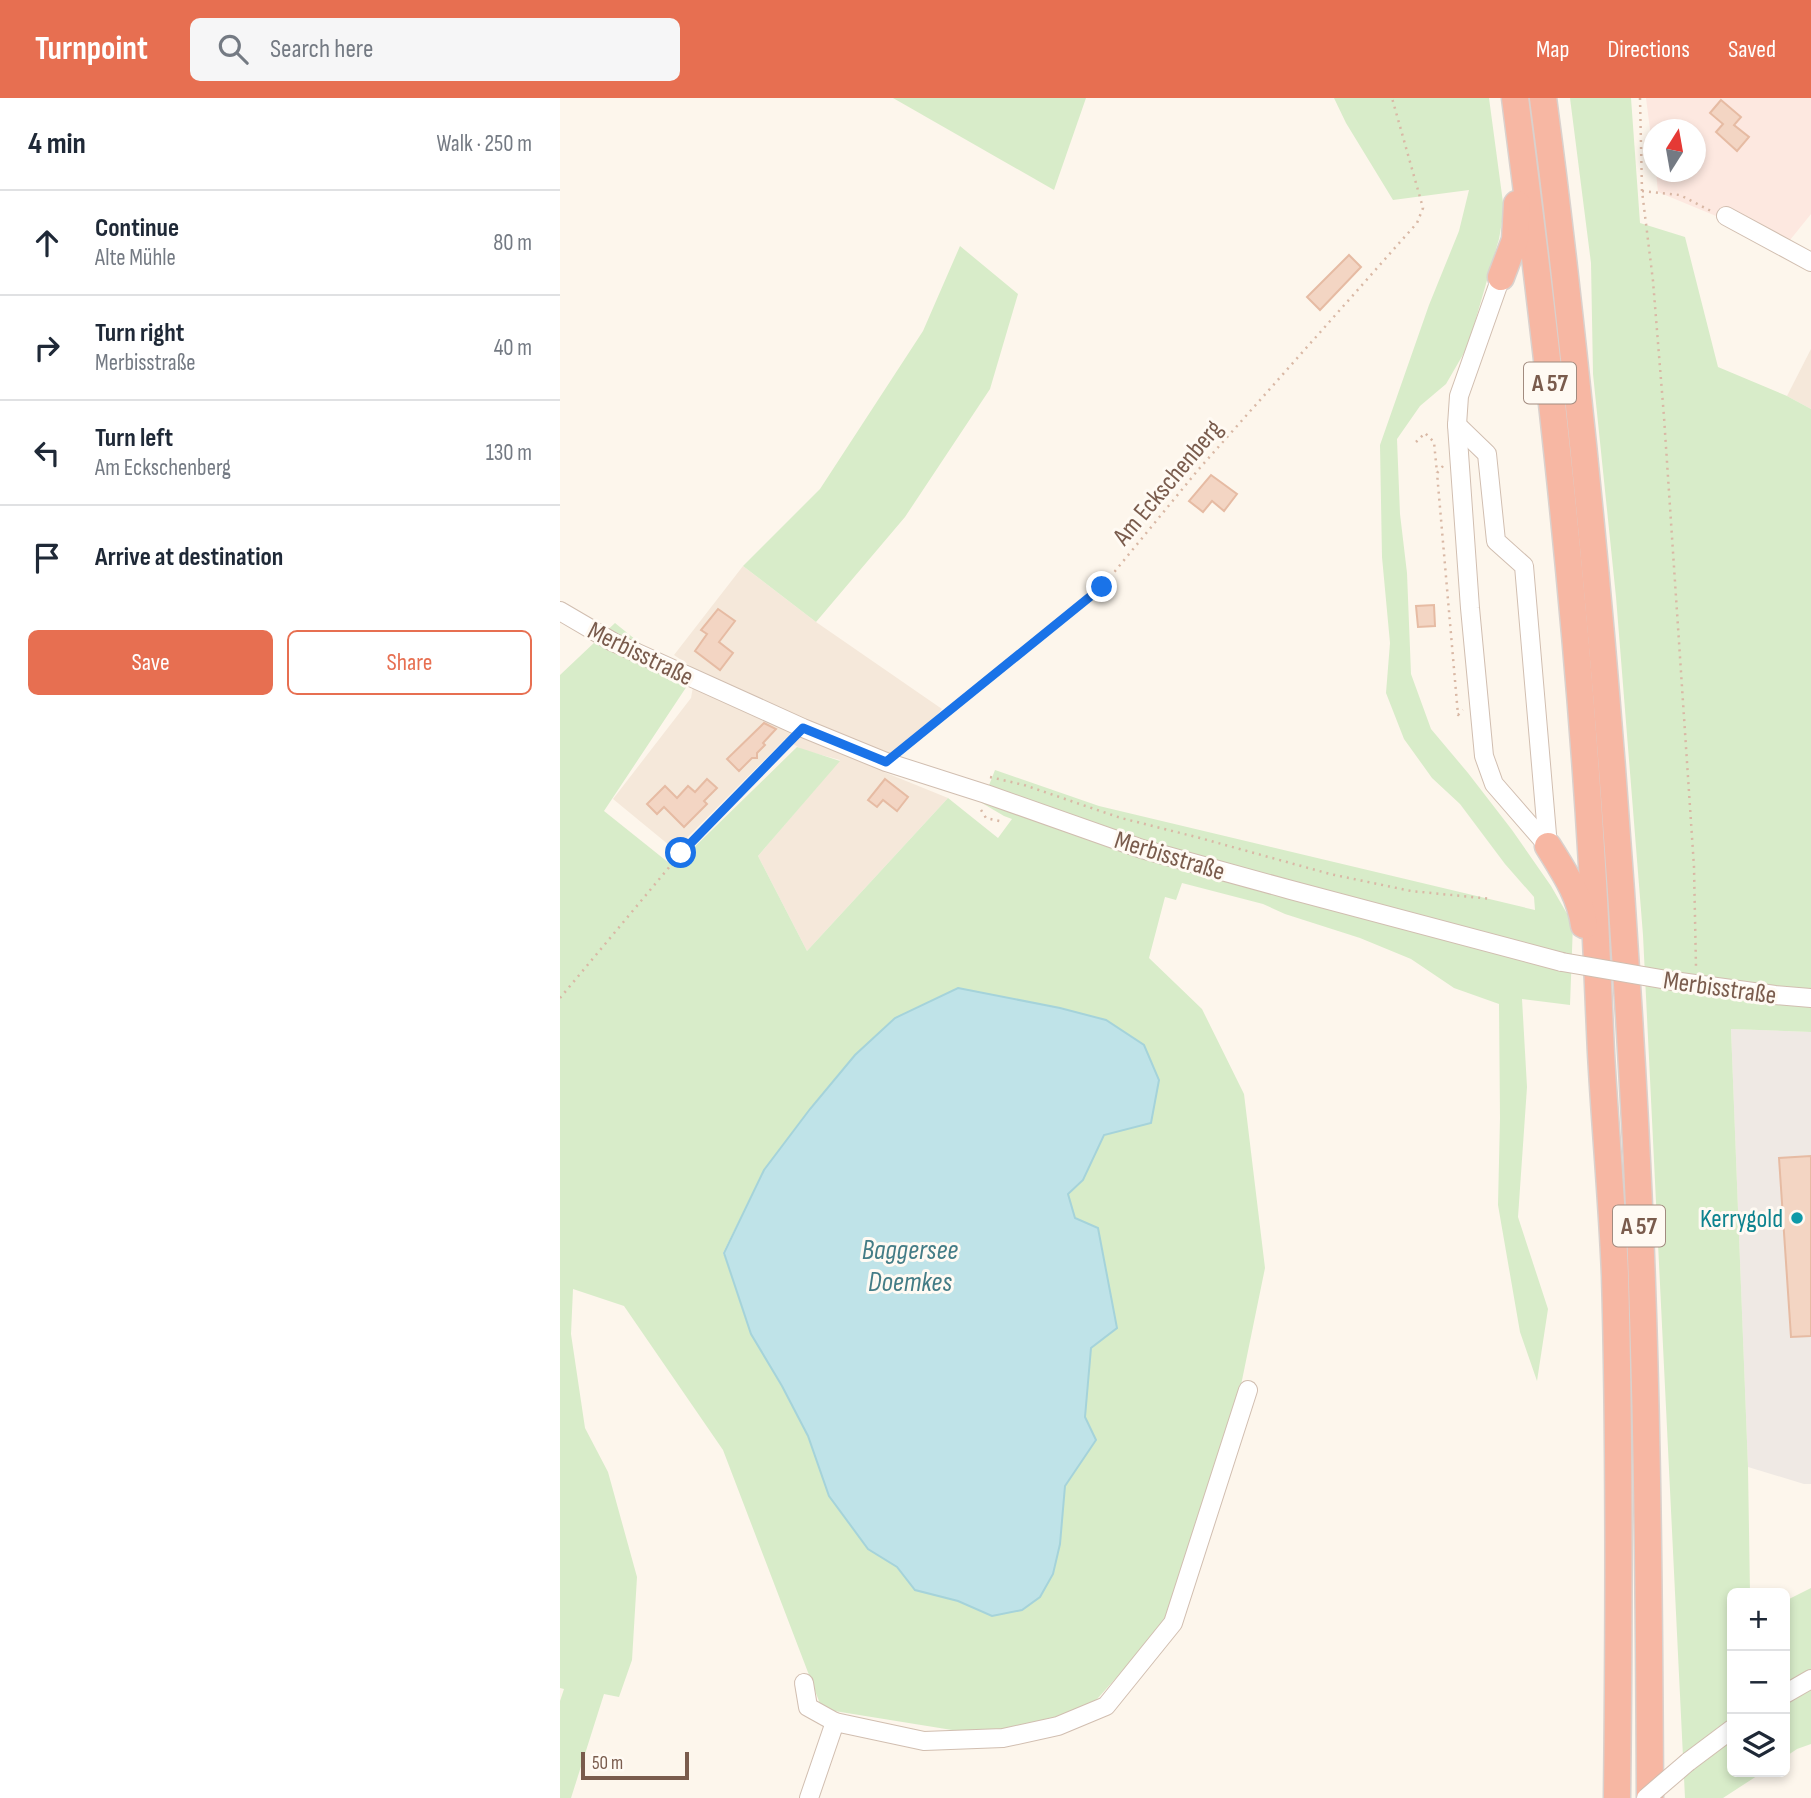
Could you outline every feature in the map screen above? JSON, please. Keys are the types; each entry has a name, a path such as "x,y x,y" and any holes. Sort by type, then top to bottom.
{"highway":[{"name":"A 57","path":"1515,98 1551,394 1574,631 1592,864 1616,1325 1619,1606 1617,1798"},
{"name":"A 57","path":"1543,98 1588,487 1622,898 1635,1124 1643,1346 1649,1599 1648,1798"},
{"path":"1501,277 1515,240 1520,136"},
{"path":"1548,846 1572,884 1582,910 1601,1055"}],"street":[{"path":"1726,216 1811,262"},
{"path":"1501,277 1459,396 1457,425 1470,608 1484,756 1494,784 1548,846"},
{"path":"1457,425 1487,454 1496,541 1524,566 1548,846"},
{"name":"Merbisstraße","path":"560,611 613,642 803,728 886,762 1142,849 1562,962 1696,985 1811,998"},
{"path":"804,1684 808,1707 835,1722 924,1741 1003,1738 1058,1726 1106,1706 1173,1623 1248,1390"},
{"path":"1790,1691 1811,1679"},
{"path":"809,1798 835,1722"},
{"path":"1648,1798 1688,1762 1727,1733"}],"path":[{"name":"Am Eckschenberg","path":"886,762 1102,587 1198,470 1417,223 1423,208 1392,98"},
{"path":"1640,98 1642,191 1653,281 1666,444 1694,867 1696,985"},
{"path":"1642,191 1675,194 1726,216"},
{"path":"1416,442 1424,433 1434,442 1458,715 1479,697"},
{"path":"1437,473 1459,449"},
{"path":"560,998 681,853 803,728"},
{"path":"1004,822 986,818 970,789 986,776 1024,785 1121,818 1330,874 1411,891 1492,899"}],"shaded area":[{"path":"1646,98 1811,98 1811,214 1786,245 1658,192 1657,182 1706,182 1706,119 1649,119"},
{"path":"1811,349 1811,409 1787,396"},
{"path":"743,566 816,622 942,709 884,772 948,798 807,951 758,856 840,760 803,750 785,739 675,850 613,799 691,698 696,670 674,655"},
{"path":"1731,1029 1811,1032 1811,1484 1748,1467"}],"green space":[{"path":"893,98 1086,98 1054,190"},
{"path":"1334,98 1489,98 1504,210 1499,239 1468,346 1446,384 1420,406 1397,439 1411,674 1431,729 1512,830 1551,886 1573,924 1570,1005 1522,999 1527,1087 1518,1217 1548,1309 1537,1381 1520,1332 1498,1205 1499,1004 1454,988 1411,959 1360,938 1285,914 1263,904 1182,883 1176,900 1165,897 1149,958 1202,1009 1244,1094 1265,1268 1232,1429 1169,1619 1089,1708 1056,1721 983,1735 822,1709 723,1450 624,1306 573,1289 571,1334 585,1428 608,1472 637,1577 632,1660 619,1697 604,1694 571,1798 560,1798 560,1701 564,1689 560,1688 560,675 615,623 689,683 604,811 674,867 797,747 840,761 758,856 807,951 948,798 998,838 1012,819 982,803 995,770 1099,806 1535,910 1534,897 1505,864 1460,804 1432,778 1404,739 1386,693 1390,643 1382,557 1380,445 1429,305 1459,231 1469,190 1393,200 1346,123","holes":["958,988 1060,1008 1105,1020 1144,1046 1159,1080 1104,1135 1083,1180 1068,1194 1075,1218 1091,1348 1085,1417 1096,1440 1065,1486 1060,1544 915,1590 897,1567 868,1549 829,1496 808,1436 782,1386 723,1253 764,1170 855,1055 895,1018"]},
{"path":"1570,98 1631,98 1640,223 1685,237 1718,367 1811,409 1811,1032 1731,1029 1748,1467 1750,1588 1727,1588 1727,1777 1755,1777 1723,1798 1685,1798 1643,935 1616,597 1593,374 1591,263"},
{"path":"960,246 1018,294 990,389 905,517 816,622 743,566 820,489 923,331"},
{"path":"1811,1588 1811,1744 1790,1754 1790,1651 1790,1598"}],"water":[{"name":"Baggersee Doemkes","path":"958,988 1106,1020 1144,1045 1159,1080 1151,1123 1104,1135 1083,1180 1068,1194 1075,1218 1098,1228 1117,1328 1091,1348 1085,1417 1096,1440 1065,1486 1060,1544 1053,1574 1040,1597 1022,1610 992,1616 958,1601 915,1590 897,1567 868,1549 829,1496 808,1436 751,1334 724,1253 764,1170 855,1055 895,1018"}],"building":[{"path":"1721,100 1741,117 1734,125 1749,137 1737,151 1716,132 1723,124 1710,113"},
{"path":"1349,255 1361,267 1320,310 1307,297"},
{"path":"1211,475 1237,494 1224,511 1212,501 1203,512 1189,501"},
{"path":"1434,605 1435,626 1418,627 1416,606"},
{"path":"718,609 735,621 719,642 733,653 720,670 695,651 707,634 701,630"},
{"path":"764,723 776,729 763,743 765,745 757,753 757,758 752,758 739,771 727,759"},
{"path":"707,779 717,788 704,801 707,804 684,827 664,807 657,814 647,804 665,786 677,798 688,786 695,792"},
{"path":"885,779 908,797 897,811 883,800 877,807 868,800"},
{"name":"Kerrygold","path":"1811,1156 1811,1336 1791,1337 1779,1158"}],"place":[{"name":"Kerrygold","path":"1797,1218"}],"route":[{"path":"681,853 803,728 886,762 1102,587"}]}
